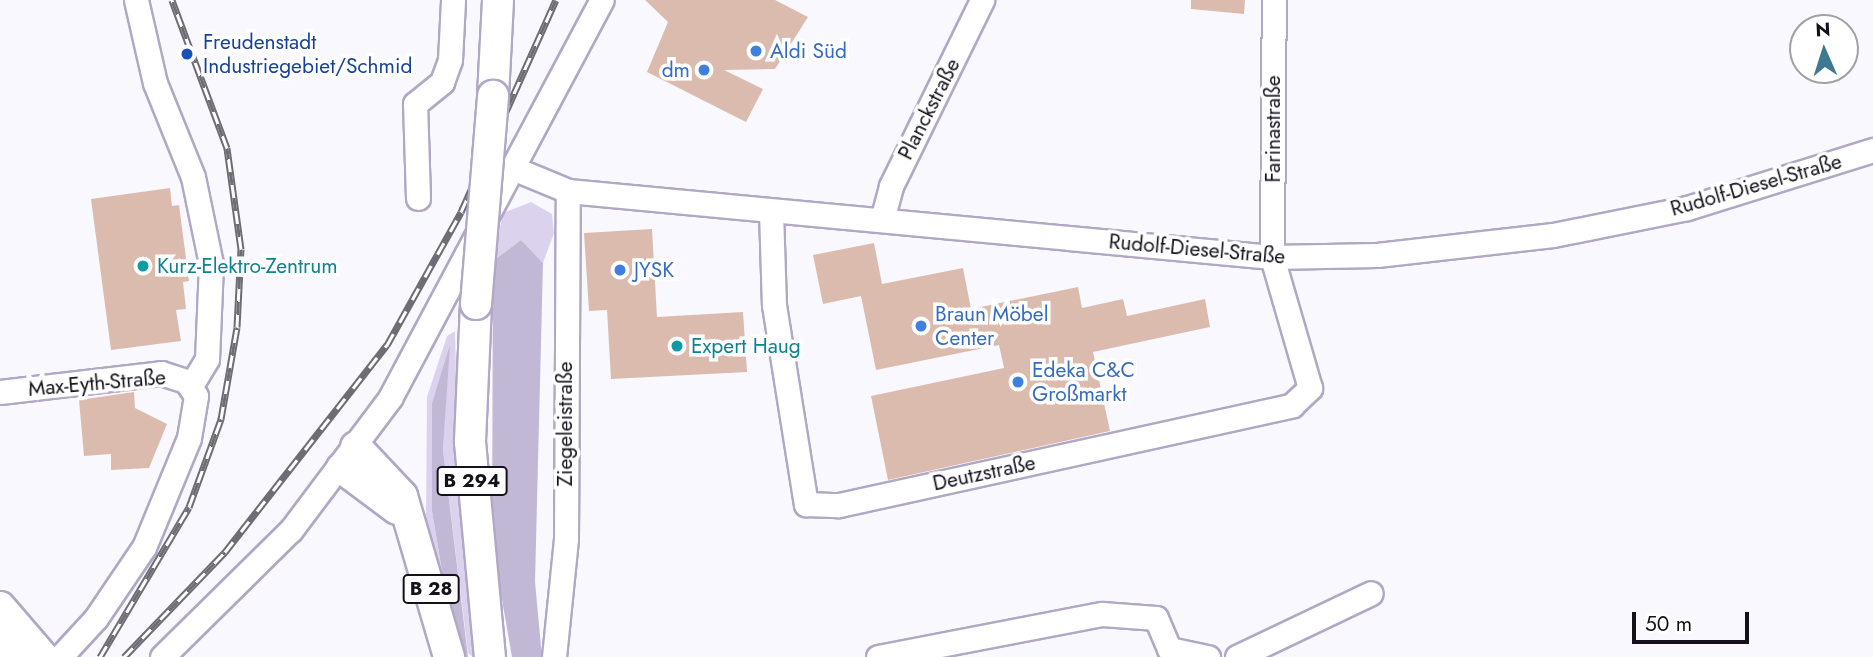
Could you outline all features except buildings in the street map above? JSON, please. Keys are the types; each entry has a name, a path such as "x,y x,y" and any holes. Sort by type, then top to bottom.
{"main road":[{"name":"B 294","path":"490,657 470,442 476,304 498,0"},
{"name":"B 28","path":"349,457 392,480 410,521 449,657"},
{"path":"0,607 37,654"},
{"path":"0,641 37,654"}],"street":[{"path":"37,654 96,618 155,524 196,417 191,386 207,359 211,264 193,177 155,83 136,0"},
{"path":"418,198 415,104 442,82 450,60 453,0"},
{"path":"162,657 290,530 349,457 427,337 602,0"},
{"name":"Planckstraße","path":"882,220 891,186 982,0"},
{"name":"Farinastraße","path":"1272,257 1274,0"},
{"name":"Rudolf-Diesel-Straße","path":"515,169 568,191 1272,257 1377,255 1553,234 1687,208 1873,150"},
{"name":"Ziegeleistraße","path":"554,657 566,539 568,191"},
{"name":"Deutzstraße","path":"771,211 775,305 806,504 838,505 1292,405 1310,388 1272,257"},
{"name":"Max-Eyth-Straße","path":"0,392 161,373 191,386"},
{"path":"1237,657 1371,593"},
{"path":"878,657 1102,614 1156,618 1164,653 1208,657"}],"shaded area":[{"path":"531,202 552,214 554,233 543,263 521,240 493,261 503,213"},
{"path":"521,240 543,263 535,582 542,657 512,657 492,542 493,261"},
{"path":"455,331 459,499 473,657 468,653 443,450 449,351 432,403 432,511 447,601 440,595 426,516 427,397 447,336"},
{"path":"450,345 443,450 468,657 463,657 447,601 432,511 432,403"}],"railway":[{"path":"100,657 189,507 221,419 237,327 241,249 227,148 172,0"},
{"path":"124,657 225,552 387,345 461,212 556,0"}],"place":[{"name":"Aldi Süd","path":"756,51"},
{"name":"Freudenstadt Industriegebiet/Schmid","path":"187,54"},
{"name":"dm","path":"704,70"},
{"name":"Kurz-Elektro-Zentrum","path":"143,266"},
{"name":"JYSK","path":"620,270"},
{"name":"Braun Möbel Center","path":"921,326"},
{"name":"Expert Haug","path":"677,346"},
{"name":"Edeka C&C Großmarkt","path":"1018,382"}]}
